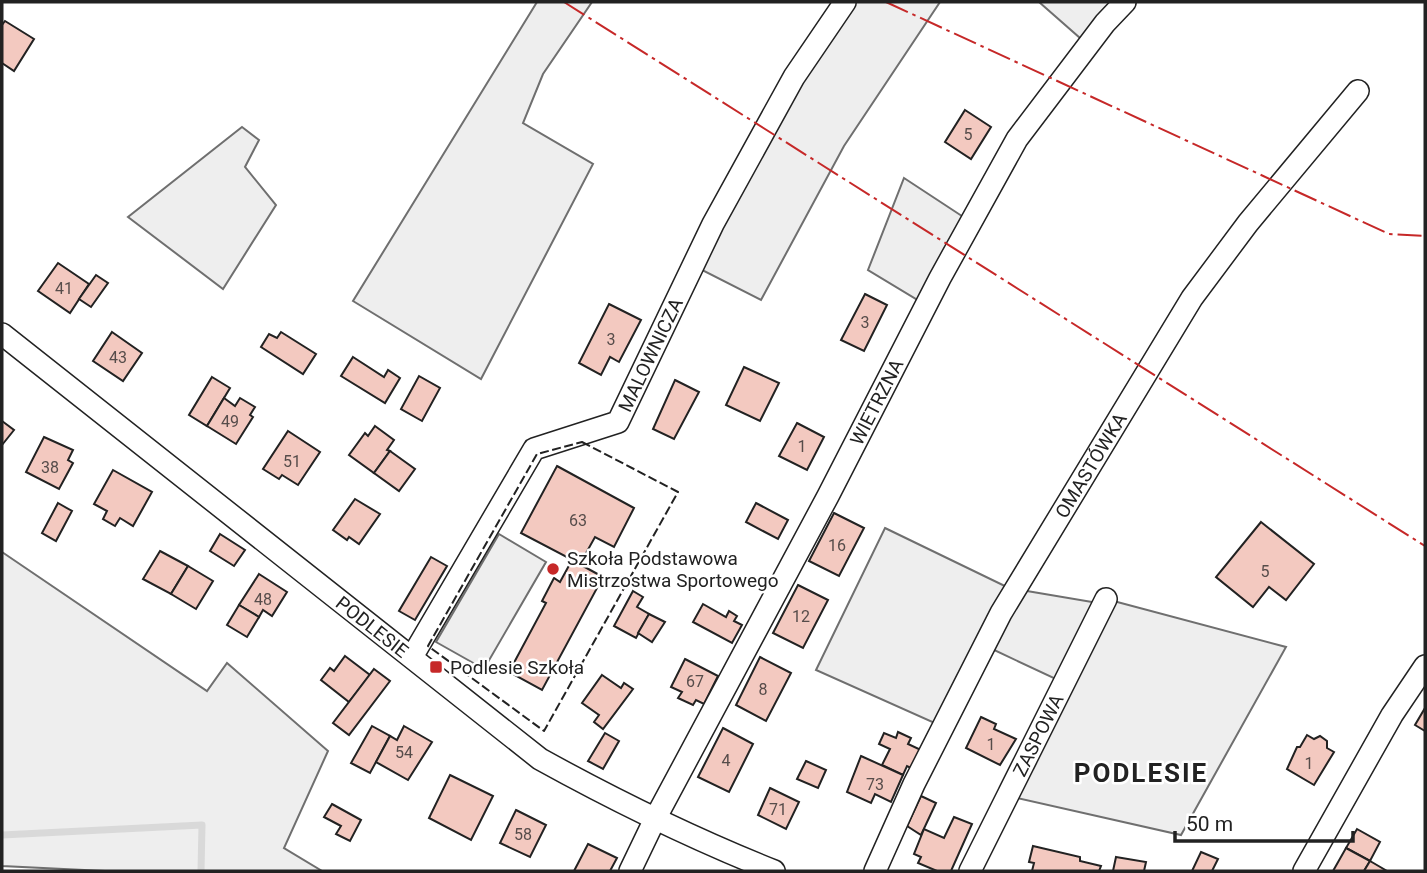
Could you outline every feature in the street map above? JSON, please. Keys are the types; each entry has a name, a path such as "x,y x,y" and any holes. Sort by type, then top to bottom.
{"street":[{"name":"MALOWNICZA","path":"412,657 534,449 618,422 713,224 794,77 845,2"},
{"name":"WIETRZNA","path":"630,871 655,818 828,496 940,278 1017,139 1105,23 1125,2"},
{"name":"OMASTÓWKA","path":"875,871 914,785 1001,613 1178,320 1248,223 1357,91"},
{"name":"PODLESIE","path":"2,334 540,760 601,793 774,871"},
{"name":"ZASPOWA","path":"970,871 1106,599"},
{"path":"1304,871 1392,715 1425,666"}],"shaded area":[{"path":"537,2 592,2 543,74 523,123 593,164 481,379 353,301"},
{"path":"845,2 940,2 844,146 761,300 702,270 713,224"},
{"path":"1039,2 1125,2 1088,45"},
{"path":"242,127 259,140 245,167 276,205 223,289 128,217"},
{"path":"904,178 971,222 926,305 868,270"},
{"path":"885,528 1009,588 939,725 816,670"},
{"path":"499,534 546,562 484,669 436,642"},
{"path":"2,552 207,691 227,663 328,751 284,848 322,871 105,871 2,866"},
{"path":"1021,590 1098,603 1060,681 992,649"},
{"path":"1106,599 1286,647 1181,835 1008,796"}],"building":[{"path":"5,21 34,39 14,71 2,63 2,25"},
{"path":"965,110 991,127 971,159 945,142"},
{"path":"58,263 89,284 70,313 38,291"},
{"path":"96,275 108,283 91,307 79,299"},
{"path":"865,294 887,305 864,351 841,340"},
{"path":"609,304 641,320 619,362 610,357 601,375 579,363"},
{"path":"112,332 142,353 123,381 93,361"},
{"path":"281,332 316,354 303,374 261,347 269,334 277,338"},
{"path":"353,357 384,377 388,370 400,378 385,403 341,376"},
{"path":"744,367 779,383 760,421 726,405"},
{"path":"419,376 440,388 422,421 401,409"},
{"path":"212,377 230,388 207,426 189,415"},
{"path":"675,380 699,392 674,439 653,429"},
{"path":"224,398 235,406 240,398 255,407 250,415 253,417 236,444 207,426"},
{"path":"2,421 14,430 2,445"},
{"path":"797,423 824,437 807,470 779,456"},
{"path":"375,426 394,440 387,450 390,451 374,473 349,455 365,433 368,436"},
{"path":"288,431 320,452 298,485 282,475 279,479 263,469"},
{"path":"44,437 73,450 68,460 73,463 59,489 26,472"},
{"path":"390,451 415,469 399,491 374,473"},
{"path":"557,466 634,508 614,547 595,537 580,564 521,533"},
{"path":"113,470 152,492 133,526 120,518 115,526 103,519 107,511 94,504"},
{"path":"355,499 380,514 359,544 349,537 347,540 333,530"},
{"path":"58,503 72,511 56,541 42,533"},
{"path":"756,503 788,520 778,539 746,522"},
{"path":"834,513 864,528 839,576 809,561"},
{"path":"1261,522 1314,564 1286,600 1269,587 1253,607 1216,577"},
{"path":"220,534 245,550 234,566 210,551"},
{"path":"160,551 188,566 171,594 143,579"},
{"path":"431,557 447,566 415,620 399,611"},
{"path":"572,560 603,577 542,690 509,672 546,603 542,601 554,578 560,582"},
{"path":"188,566 213,581 196,609 171,594"},
{"path":"259,574 287,592 272,616 263,610 259,617 239,605"},
{"path":"798,585 828,600 803,648 773,633"},
{"path":"633,591 643,597 637,607 649,614 636,638 614,626"},
{"path":"703,604 726,617 729,611 737,616 734,621 742,625 732,643 693,622"},
{"path":"239,605 259,617 247,637 227,625"},
{"path":"649,614 665,622 652,642 638,633"},
{"path":"345,656 370,675 349,702 321,680 330,668 334,671"},
{"path":"760,657 791,673 766,721 736,705"},
{"path":"685,659 718,676 704,704 696,700 693,705 678,698 682,692 671,687"},
{"path":"374,669 390,681 349,735 333,723"},
{"path":"602,675 621,688 624,683 633,689 603,729 594,722 599,715 582,703"},
{"path":"1425,708 1425,731 1415,725"},
{"path":"981,717 996,724 994,729 1016,739 1000,765 966,748"},
{"path":"372,726 390,736 370,773 351,763"},
{"path":"404,726 432,742 408,780 376,762 390,736 397,740"},
{"path":"723,728 753,744 729,792 698,777"},
{"path":"898,732 911,738 908,744 921,750 913,769 907,766 903,775 882,765 890,749 879,744 884,733 896,738"},
{"path":"605,733 619,741 603,769 588,761"},
{"path":"1307,735 1314,739 1320,736 1327,741 1327,748 1334,752 1314,785 1287,769 1297,747 1300,747"},
{"path":"861,756 903,775 891,802 875,794 871,803 847,792"},
{"path":"806,761 826,770 818,788 797,779"},
{"path":"450,775 493,796 471,840 429,818"},
{"path":"770,788 799,802 786,829 758,815"},
{"path":"921,796 936,803 921,835 907,826"},
{"path":"332,804 361,820 350,841 336,834 341,826 324,817"},
{"path":"516,810 546,825 530,857 500,843"},
{"path":"954,817 972,824 951,871 937,871 918,863 921,857 914,854 924,829 944,838"},
{"path":"1357,829 1380,842 1370,861 1346,848"},
{"path":"588,844 617,858 610,871 574,871"},
{"path":"1033,846 1080,857 1080,861 1101,866 1099,871 1032,871 1034,863 1029,862"},
{"path":"1346,848 1370,861 1364,871 1333,871"},
{"path":"1201,852 1218,859 1212,871 1192,871"},
{"path":"1116,857 1146,862 1144,871 1113,871"},
{"path":"1370,861 1387,871 1364,871"}],"waterway":[{"path":"2,835 202,825 201,871"}],"fence":[{"path":"582,442 678,492 544,731 428,646 537,454 582,442"}],"power":[{"path":"564,2 1425,546"},
{"path":"886,2 1389,234 1425,236"}],"place":[{"name":"Szkoła Podstawowa Mistrzostwa Sportowego","path":"553,569"},
{"name":"Podlesie Szkoła","path":"436,667"}],"district":[{"name":"PODLESIE","path":"1141,773"}]}
